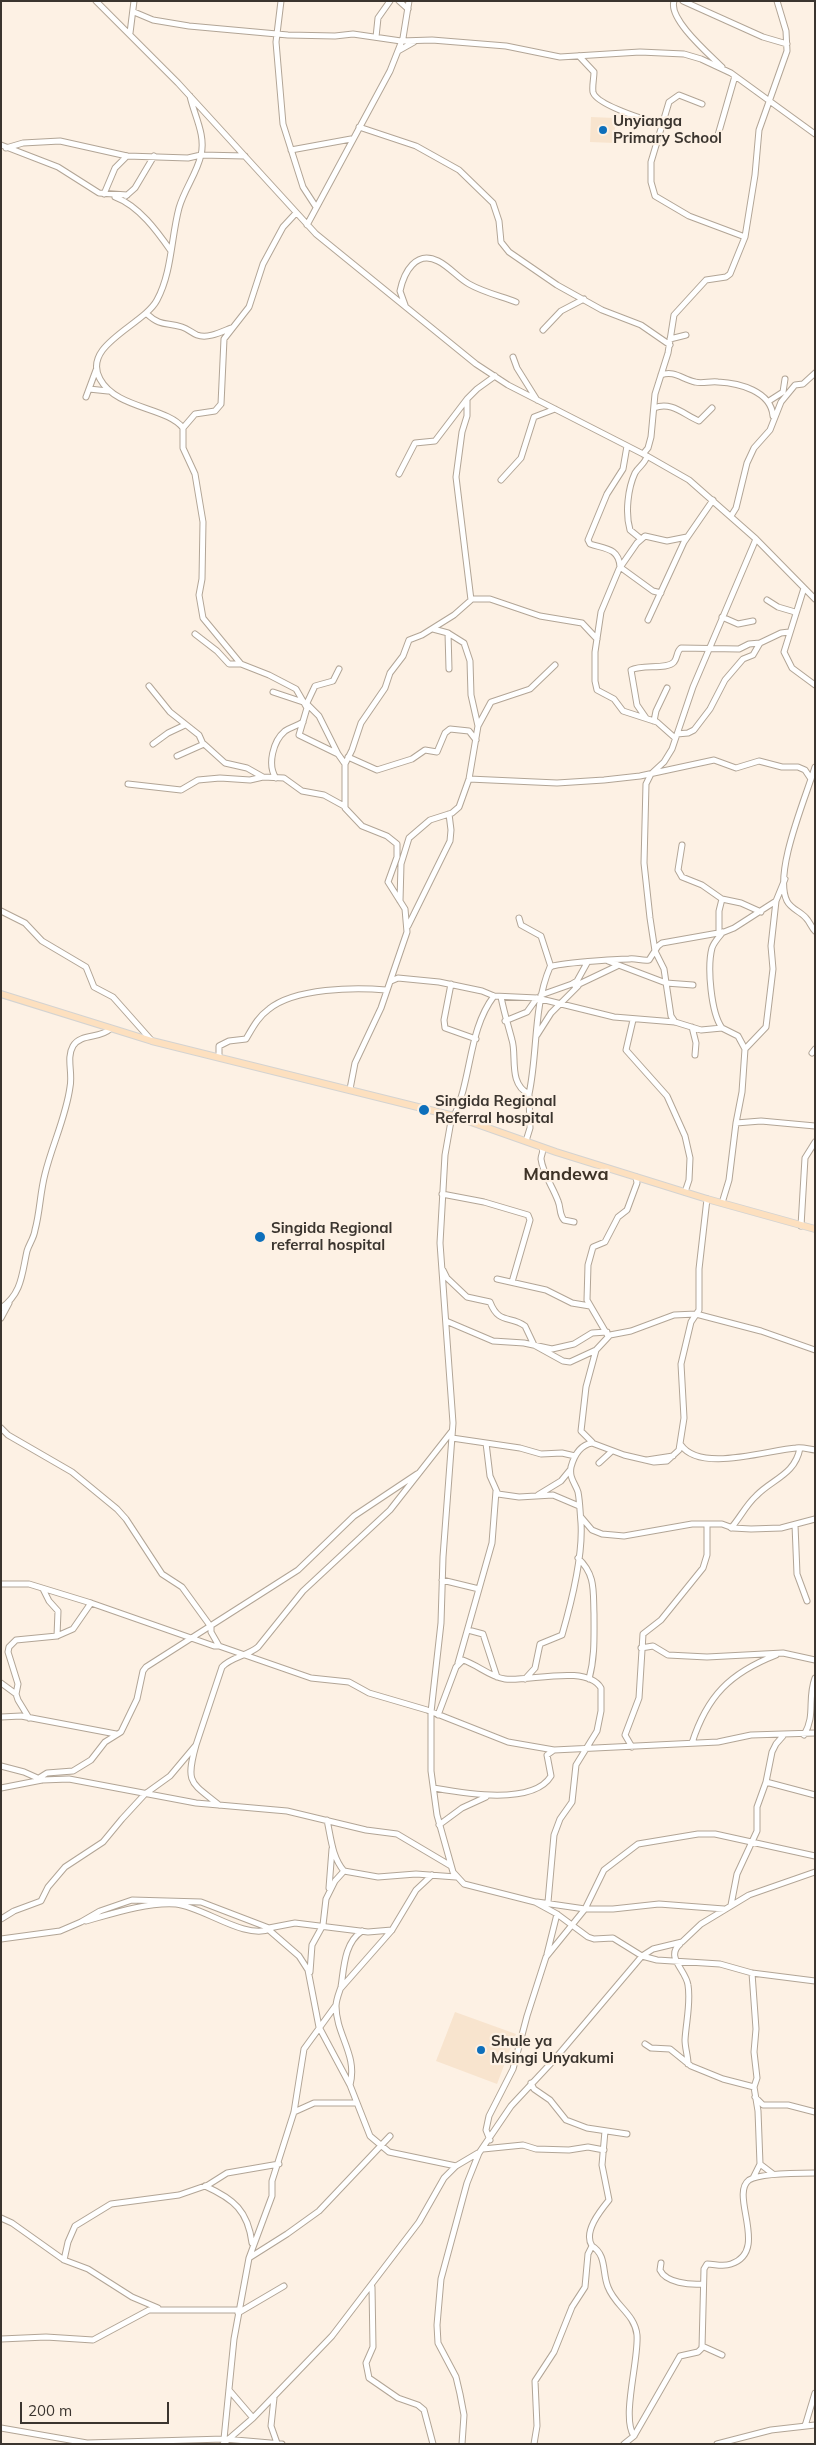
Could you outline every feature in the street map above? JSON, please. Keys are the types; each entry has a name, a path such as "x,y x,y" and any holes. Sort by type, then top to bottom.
{"main road":[{"path":"1,994 152,1041 452,1115 542,1148 707,1199 815,1229"}],"street":[{"path":"96,1 130,33 190,96 307,225 341,256 495,376 683,477 713,500 756,539 815,599"},
{"path":"130,33 134,1"},
{"path":"281,1 277,33 284,124 305,191 316,207"},
{"path":"376,37 378,18 390,1"},
{"path":"399,1 408,9"},
{"path":"307,225 351,139 390,71 401,42 409,1"},
{"path":"674,1 673,8 680,23 725,70"},
{"path":"683,1 763,37 787,44"},
{"path":"641,539 630,530 628,507 635,475 646,462 645,455 652,437 655,394 670,342 675,312 692,297 706,280 726,277 730,274 745,237 755,175 759,130 785,61 786,31 777,1"},
{"path":"134,12 153,20 189,26 335,36 354,34 401,42 432,40 506,46 560,57 640,52 675,53 701,59 725,70 815,134"},
{"path":"398,51 415,42"},
{"path":"578,56 594,72 593,92 597,97 629,113 662,125"},
{"path":"718,135 735,76"},
{"path":"702,104 679,94 675,95 669,102 650,166 655,196 689,216 745,237"},
{"path":"109,391 100,379 97,361 103,348 147,314 157,300 171,251 179,208 201,156 200,132 190,96"},
{"path":"358,127 416,146 459,170 493,203 504,248 557,285 602,310 641,325 670,342"},
{"path":"291,150 351,139"},
{"path":"4,146 60,141 127,156 188,158 201,156 244,156"},
{"path":"4,146 58,167 104,194 120,199 151,224 171,251"},
{"path":"104,194 115,168 127,156"},
{"path":"120,199 135,188 154,156"},
{"path":"112,196 127,195"},
{"path":"241,664 206,622 201,613 199,595 202,579 203,522 194,474 183,448 183,428 195,414 215,411 221,404 224,371 222,348 232,327 249,307 264,264 283,227 296,213"},
{"path":"405,305 400,290 408,269 412,263 427,258 439,261 472,286 516,302"},
{"path":"543,330 561,311 584,299"},
{"path":"147,314 160,324 182,327 201,336 218,334 232,327"},
{"path":"670,342 686,334"},
{"path":"513,357 517,368 537,400"},
{"path":"86,398 88,388 97,369"},
{"path":"661,376 671,373 696,382 719,382 746,387 769,401 773,416"},
{"path":"731,516 736,508 750,455 771,427 773,416 781,402 794,386 802,384 815,373"},
{"path":"399,474 415,443 435,441 467,399 495,376"},
{"path":"769,401 783,392 785,379"},
{"path":"88,388 109,391 175,422 183,428"},
{"path":"467,399 467,416 456,477 471,598"},
{"path":"654,408 670,406 699,421 712,408"},
{"path":"501,480 521,458 532,420 536,415 555,409"},
{"path":"627,446 623,469 607,494 588,537 590,544 610,549 617,554 620,567 653,591 661,593"},
{"path":"648,620 687,537 713,500"},
{"path":"676,736 654,721 623,711 614,700 596,688 597,639 601,612 620,567 641,539 651,536 673,541 687,537"},
{"path":"675,1022 671,1016 664,970 655,951 644,863 646,784 651,774 664,762 676,736 722,617 756,539"},
{"path":"804,588 785,648 788,662 802,677 815,685"},
{"path":"344,806 345,764 361,723 385,688 390,673 403,656 408,640 454,616 471,598 490,599 540,616 572,623 582,623 597,639"},
{"path":"767,600 778,607 795,612"},
{"path":"722,617 738,624 754,621"},
{"path":"432,628 448,633 464,643 469,655 471,702 478,726"},
{"path":"646,718 634,698 631,670 671,664 676,659 678,650 681,648 739,649 749,644 760,643 781,633 789,632"},
{"path":"448,633 449,669"},
{"path":"195,634 217,651 228,664 241,664 269,675 296,689 306,704 320,716 338,754 345,764"},
{"path":"676,736 694,730 710,710 725,680 743,659 752,655 760,643"},
{"path":"400,901 400,864 409,838 430,820 448,814 461,805 478,726 491,702 530,689 555,665"},
{"path":"338,754 300,737 299,732 312,689 319,684 333,681 339,669"},
{"path":"149,686 158,699 198,735 203,744 210,748 221,762 248,768 263,777"},
{"path":"654,721 656,711 667,688"},
{"path":"273,692 306,704"},
{"path":"276,778 271,764 279,739 283,732 303,722"},
{"path":"153,744 168,733 185,725"},
{"path":"348,757 378,770 412,759 424,750 437,752 444,735 450,729 469,731 476,740"},
{"path":"177,756 203,744"},
{"path":"468,779 557,783 626,778 714,760 733,768 759,762 782,767 798,767 805,770 811,779"},
{"path":"745,1049 766,1027 773,969 771,946 776,901 784,879 788,846 815,767"},
{"path":"128,784 181,790 198,780 220,778 250,780 263,777 288,780 302,791 334,799 344,806 362,826 395,841 397,857 388,882 400,901 406,916 407,926"},
{"path":"807,793 815,788"},
{"path":"350,1089 356,1059 375,1022 391,981 407,926 450,841 451,830 448,814"},
{"path":"682,846 680,875 702,885 722,899 741,903 761,912"},
{"path":"784,879 787,901 791,907 815,922"},
{"path":"722,899 719,911 722,932 714,945 710,966 714,1012 722,1028"},
{"path":"551,967 564,962 587,963 625,958 648,960 662,943 722,932 761,912 776,901"},
{"path":"1,911 25,923 42,941 86,967 94,986 113,997 152,1041"},
{"path":"519,918 521,925 534,931 543,939 551,967 540,997 530,1094 530,1128 526,1141"},
{"path":"806,918 815,931"},
{"path":"608,961 666,983 694,985"},
{"path":"505,1021 527,1012 540,997 567,987 577,981 587,963"},
{"path":"536,1036 559,1004 578,986 618,966"},
{"path":"393,972 401,978"},
{"path":"391,981 401,978 451,984 502,997 540,997 559,1004 633,1020 675,1022 701,1030 722,1028 738,1036 745,1049 741,1102 736,1123 730,1180 722,1203"},
{"path":"451,984 444,1020 445,1028 476,1039"},
{"path":"567,987 578,986"},
{"path":"220,1057 218,1046 229,1041 246,1039 256,1021 270,1008 282,1002 309,993 337,990 386,990"},
{"path":"494,996 485,1009 461,1102 452,1115 445,1156 442,1194 442,1267 452,1438 442,1580 441,1624 431,1712 431,1771 439,1825 456,1877 464,1884 485,1891 535,1902 548,1902 585,1909 612,1909 659,1904 725,1909"},
{"path":"502,997 505,1021 513,1042 516,1077 525,1092 530,1094"},
{"path":"633,1020 626,1050 667,1096 688,1144 690,1158 689,1180 685,1192"},
{"path":"692,1027 696,1043 695,1054"},
{"path":"1,1318 21,1282 27,1252 35,1231 43,1179 61,1128 71,1086 70,1053 74,1045 81,1039 103,1034 110,1029"},
{"path":"736,1123 751,1120 815,1126"},
{"path":"801,1226 805,1158 815,1142"},
{"path":"542,1148 544,1151 541,1159 552,1192 559,1201 561,1216 564,1220 574,1222"},
{"path":"607,1334 590,1306 586,1293 592,1250 605,1242 618,1217 627,1210 637,1183 636,1177"},
{"path":"442,1194 484,1202 528,1215 530,1220 512,1282"},
{"path":"607,1334 596,1350 586,1387 580,1429 582,1434 594,1443 612,1451 646,1461 673,1456 681,1445 684,1418 681,1364 689,1328 699,1310 699,1269 707,1199"},
{"path":"442,1267 447,1278 467,1297 490,1302 493,1311 500,1317 525,1326 534,1345 570,1362 596,1350"},
{"path":"497,1279 554,1293 572,1303 590,1306"},
{"path":"1,1308 9,1303"},
{"path":"446,1321 493,1341 559,1349 579,1342 592,1333 607,1334 631,1331 674,1315 696,1314 761,1332 815,1350"},
{"path":"1,1428 8,1435 72,1472 117,1509 126,1519 162,1574 182,1587 211,1627 219,1646"},
{"path":"219,1806 209,1795 195,1787 191,1780 190,1768 222,1667 258,1647 304,1592 390,1510 452,1430"},
{"path":"452,1438 541,1454 562,1453 575,1456"},
{"path":"438,1715 458,1663 492,1543 496,1491 490,1476 486,1443"},
{"path":"537,1496 562,1481 571,1470 575,1456 586,1444 594,1443"},
{"path":"681,1445 689,1454 723,1457 746,1457 800,1448 815,1450"},
{"path":"799,1456 800,1448"},
{"path":"731,1528 754,1498 775,1483 807,1448"},
{"path":"599,1463 612,1451"},
{"path":"525,1679 535,1668 540,1644 562,1635 570,1609 578,1558 580,1516 571,1470"},
{"path":"41,1779 47,1773 73,1771 91,1760 106,1742 125,1728 135,1706 144,1668 163,1658 177,1645 194,1638 298,1570 354,1516 421,1471"},
{"path":"496,1491 505,1496 559,1496 579,1506"},
{"path":"580,1516 592,1530 602,1534 624,1536 647,1530 707,1524 722,1524 731,1528 751,1529 795,1525 815,1520"},
{"path":"632,1747 625,1735 639,1698 643,1633 661,1620 703,1568 707,1555 707,1524"},
{"path":"795,1525 797,1574 799,1586 807,1601"},
{"path":"578,1558 590,1572 594,1587 595,1647 589,1679"},
{"path":"442,1580 479,1589"},
{"path":"1,1584 20,1583 43,1589 91,1603 214,1646 246,1654 311,1678 342,1680 377,1696 431,1712 508,1742 554,1750 718,1742 751,1735 784,1736 815,1733"},
{"path":"43,1589 49,1601 58,1610 57,1636"},
{"path":"16,1694 18,1684 8,1652 12,1643 57,1636 78,1625 91,1603"},
{"path":"468,1630 483,1634 497,1677"},
{"path":"641,1648 653,1646 668,1655 707,1657 783,1653 815,1660"},
{"path":"692,1743 703,1712 718,1692 738,1674 754,1664 783,1653"},
{"path":"458,1663 463,1660 469,1662 497,1677 525,1679 569,1675 589,1679 601,1688 602,1701 597,1731 576,1765 572,1802 560,1819 554,1835 548,1902"},
{"path":"804,1735 811,1726 811,1690 815,1678"},
{"path":"1,1683 16,1694 29,1718"},
{"path":"1,1717 29,1718 116,1734"},
{"path":"731,1905 737,1874 756,1834 757,1807 766,1782 772,1752 776,1744 784,1736"},
{"path":"1,1919 14,1910 41,1901 52,1882 65,1867 103,1842 145,1794 170,1776 196,1745"},
{"path":"434,1788 452,1793 489,1796 522,1793 549,1780 552,1772 547,1754 554,1750"},
{"path":"1,1766 41,1779"},
{"path":"1,1788 41,1779 77,1780 145,1794 219,1806 287,1811 366,1830 397,1834 451,1866"},
{"path":"766,1782 815,1795"},
{"path":"439,1825 462,1808 489,1796"},
{"path":"327,1820 332,1846 338,1864 344,1871 378,1877 433,1875 456,1877"},
{"path":"546,1956 585,1909 604,1870 638,1844 666,1841 698,1834 715,1834 815,1856"},
{"path":"756,1834 761,1843"},
{"path":"332,1846 323,1925 312,1944 310,1974 319,2027 350,2085 370,2136 373,2152"},
{"path":"328,1894 335,1881 344,1871"},
{"path":"688,2064 685,2039 689,2021 688,1986 674,1952 700,1924 731,1905 749,1895 815,1872"},
{"path":"340,1989 392,1930 416,1890 433,1875"},
{"path":"1,1939 60,1931 100,1911 132,1900 169,1899 201,1902 272,1929 299,1956 310,1974"},
{"path":"535,1902 573,1924 588,1937 594,1939 613,1938 642,1956 678,1962 720,1964 752,1973 815,1980"},
{"path":"81,1922 150,1906 176,1904 244,1928 272,1929 295,1923 362,1931 392,1930"},
{"path":"490,2140 486,2130 489,2116 513,2069 526,2016 546,1956 557,1914"},
{"path":"272,2186 294,2112 303,2053 319,2027 336,2005 348,1951 354,1937 362,1931"},
{"path":"634,1950 653,1949 682,1942"},
{"path":"462,2444 464,2415 458,2386 438,2343 438,2305 441,2280 451,2236 467,2183 481,2151 511,2106 553,2061 642,1956 653,1949"},
{"path":"752,1973 757,2078 754,2087 756,2092 754,2097 758,2111 760,2164 753,2178"},
{"path":"336,2005 342,2034 352,2064 350,2085"},
{"path":"646,2044 651,2048 672,2050 688,2064 723,2079 754,2087"},
{"path":"531,2084 534,2089 550,2100 566,2120 586,2128 627,2134"},
{"path":"754,2097 763,2105 788,2105 815,2112"},
{"path":"294,2112 314,2103 356,2103"},
{"path":"605,2131 602,2168 609,2200 592,2226 589,2241 601,2257 611,2294 629,2314 637,2332 628,2422 634,2436"},
{"path":"370,2136 379,2146 389,2152 456,2166"},
{"path":"249,2258 319,2211 390,2136"},
{"path":"225,2440 253,2418 332,2336 372,2286 425,2212 444,2178 456,2166 481,2151 523,2145 536,2149 569,2150 588,2147 604,2150"},
{"path":"64,2260 75,2226 111,2204 176,2196 206,2186 227,2173 279,2164"},
{"path":"760,2164 777,2176"},
{"path":"225,2440 238,2312 252,2246 271,2199 270,2167"},
{"path":"624,2444 634,2436 680,2356 698,2352 702,2346 705,2265 730,2264 740,2258 745,2250 749,2224 743,2191 747,2182 753,2178 815,2173"},
{"path":"206,2186 230,2200 243,2213 250,2226 252,2246"},
{"path":"1,2218 12,2223 64,2260 94,2272 132,2297 161,2309"},
{"path":"534,2444 537,2426 535,2381 554,2352 572,2307 585,2287 588,2254 592,2246"},
{"path":"661,2263 660,2272 665,2277 687,2284 703,2284"},
{"path":"1,2339 46,2337 93,2340 143,2312 161,2309 238,2312 284,2286"},
{"path":"372,2286 373,2346 366,2363 368,2378 378,2383 390,2393 418,2405 424,2410 433,2444"},
{"path":"702,2346 722,2355"},
{"path":"229,2390 253,2418"},
{"path":"805,2426 815,2393"},
{"path":"1,2428 87,2443 225,2440 234,2442 280,2443 271,2426 271,2409 274,2395"},
{"path":"717,2444 771,2430 815,2425"}],"shaded area":[{"name":"Unyianga Primary School","path":"591,117 615,118 615,143 590,142"},
{"path":"455,2012 516,2034 497,2084 436,2061"}],"place":[{"name":"Unyianga Primary School","path":"603,130"},
{"name":"Singida Regional Referral hospital","path":"424,1110"},
{"name":"Singida Regional referral hospital","path":"260,1237"},
{"name":"Shule ya Msingi Unyakumi","path":"481,2050"}],"district":[{"name":"Mandewa","path":"566,1175"}]}
